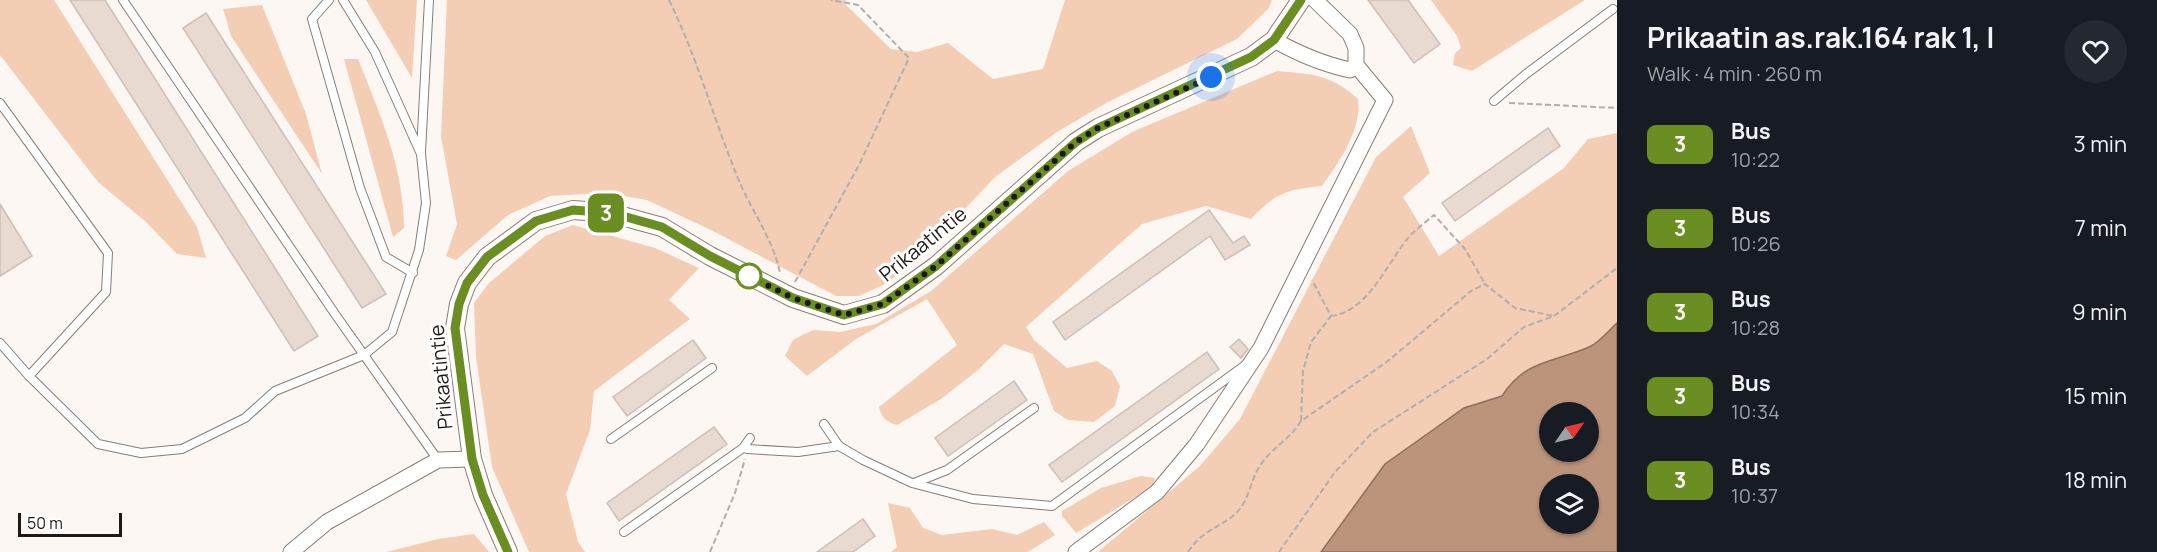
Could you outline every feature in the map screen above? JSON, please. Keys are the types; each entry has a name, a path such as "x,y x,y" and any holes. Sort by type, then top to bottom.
{"street":[{"name":"Prikaatintie","path":"508,552 483,495 472,459 455,328 459,304 467,283 487,257 536,221 573,210 612,213 662,227 710,256 788,295 844,315 883,304 936,266 1076,142 1098,128 1230,69 1274,40 1301,0"},
{"path":"1076,552 1157,492 1180,468 1252,359 1302,266 1385,100 1356,65 1356,48 1350,34 1315,0"},
{"path":"1274,40 1299,54 1327,65 1350,70 1356,65"},
{"path":"291,552 327,522 438,460 472,459"}],"lane":[{"path":"123,0 438,460"},
{"path":"329,0 312,19 360,188 386,257 413,273"},
{"path":"343,0 375,52 421,154"},
{"path":"0,343 29,376 98,444 141,453 182,449 245,418 276,391 364,355 392,332 413,273 426,203 421,154 429,0"},
{"path":"1494,101 1613,9"},
{"path":"0,103 108,253 106,292 29,376"},
{"path":"824,424 839,446 912,483 973,499 1052,506 1252,359"},
{"path":"610,440 712,368"},
{"path":"912,483 947,470 1034,408"},
{"path":"624,532 743,448 750,438"},
{"path":"747,449 798,452 839,446"}],"path":[{"path":"669,0 688,40 738,180 776,252 788,295"},
{"path":"788,295 860,163 909,57 858,5 831,0"},
{"path":"1494,101 1617,108"},
{"path":"1188,552 1198,537 1238,511 1258,468 1271,452 1292,435 1300,421 1303,370 1311,342 1331,316 1343,315 1360,302 1409,236 1434,215 1465,249 1485,284 1515,308 1554,316"},
{"path":"1302,266 1322,296 1331,316"},
{"path":"1279,552 1335,472 1373,432 1487,359 1524,327 1554,316 1617,268"},
{"path":"1300,421 1388,362 1471,291 1485,284"},
{"path":"710,552 735,493 747,449"}],"shaded area":[{"path":"0,0 54,0 197,227 206,258 177,254 146,222 98,182 0,55"},
{"path":"366,0 417,0 412,78"},
{"path":"447,0 846,0 845,4 891,49 917,52 948,43 993,79 1043,69 1065,0 1272,0 1269,8 1237,39 1108,102 1057,132 995,177 912,265 883,285 859,296 836,296 713,231 647,200 605,193 550,196 508,215 456,260 446,256 457,224 441,136"},
{"path":"1431,0 1585,0 1472,71 1453,65 1455,53 1461,48 1457,36"},
{"path":"262,5 306,114 322,174 231,36 223,9"},
{"path":"344,59 358,59 382,121 395,163 400,184 404,228 393,237"},
{"path":"1277,71 1329,80 1339,84 1358,99 1357,122 1353,133 1322,186 1283,194 1268,203 1251,219 1206,206 1142,224 1026,327 1034,340 1067,368 1097,361 1112,371 1120,386 1115,406 1094,422 1068,420 1054,411 1033,354 1004,344 978,370 941,399 897,425 887,421 879,407 957,345 927,299 856,339 807,376 785,356 793,340 804,334 814,330 840,332 876,324 931,291 1068,171 1132,132"},
{"path":"1411,126 1430,173 1403,197 1439,256 1564,168 1588,139 1617,133 1617,323 1593,345 1541,364 1520,375 1502,396 1464,408 1385,464 1321,552 1098,552 1200,466 1240,419 1376,157"},
{"path":"573,225 655,248 699,268 669,300 690,319 594,391 590,430 566,494 578,542 585,552 529,552 492,467 476,357 474,303 489,283 545,236"},
{"path":"1617,323 1617,552 1321,552 1385,464 1464,408 1502,396 1511,384 1531,368 1593,345"},
{"path":"1141,476 1155,478 1152,487 1076,533 1062,516 1062,511 1101,488"},
{"path":"888,503 910,508 923,528 942,535 992,529 1017,535 1044,522 1055,535 1028,552 891,552 897,547"},
{"path":"474,534 489,552 386,552 438,539"}],"building":[{"path":"70,0 105,0 318,336 294,351"},
{"path":"1368,0 1408,0 1440,44 1414,63"},
{"path":"206,13 386,294 362,308 183,28"},
{"path":"1548,128 1560,146 1455,221 1442,203"},
{"path":"0,204 32,256 0,276"},
{"path":"1209,210 1233,243 1244,236 1250,245 1225,260 1210,236 1065,340 1053,322"},
{"path":"1239,339 1248,349 1241,358 1230,347"},
{"path":"693,340 706,358 627,416 613,397"},
{"path":"1207,352 1219,369 1062,482 1049,465"},
{"path":"1014,381 1027,400 948,456 935,438"},
{"path":"714,427 727,444 619,521 607,503"},
{"path":"863,519 875,536 853,552 817,552"}],"bus line":[{"name":"3","path":"508,552 483,495 472,459 455,328 459,304 467,283 487,257 536,221 573,210 612,213 662,227 710,256 793,298 810,304 844,315 883,304 936,266 1076,142 1098,128 1230,69 1251,57 1274,40 1301,0"}],"route":[{"path":"749,276 793,298 844,315 883,304 936,266 1076,142 1098,128 1211,77"}]}
